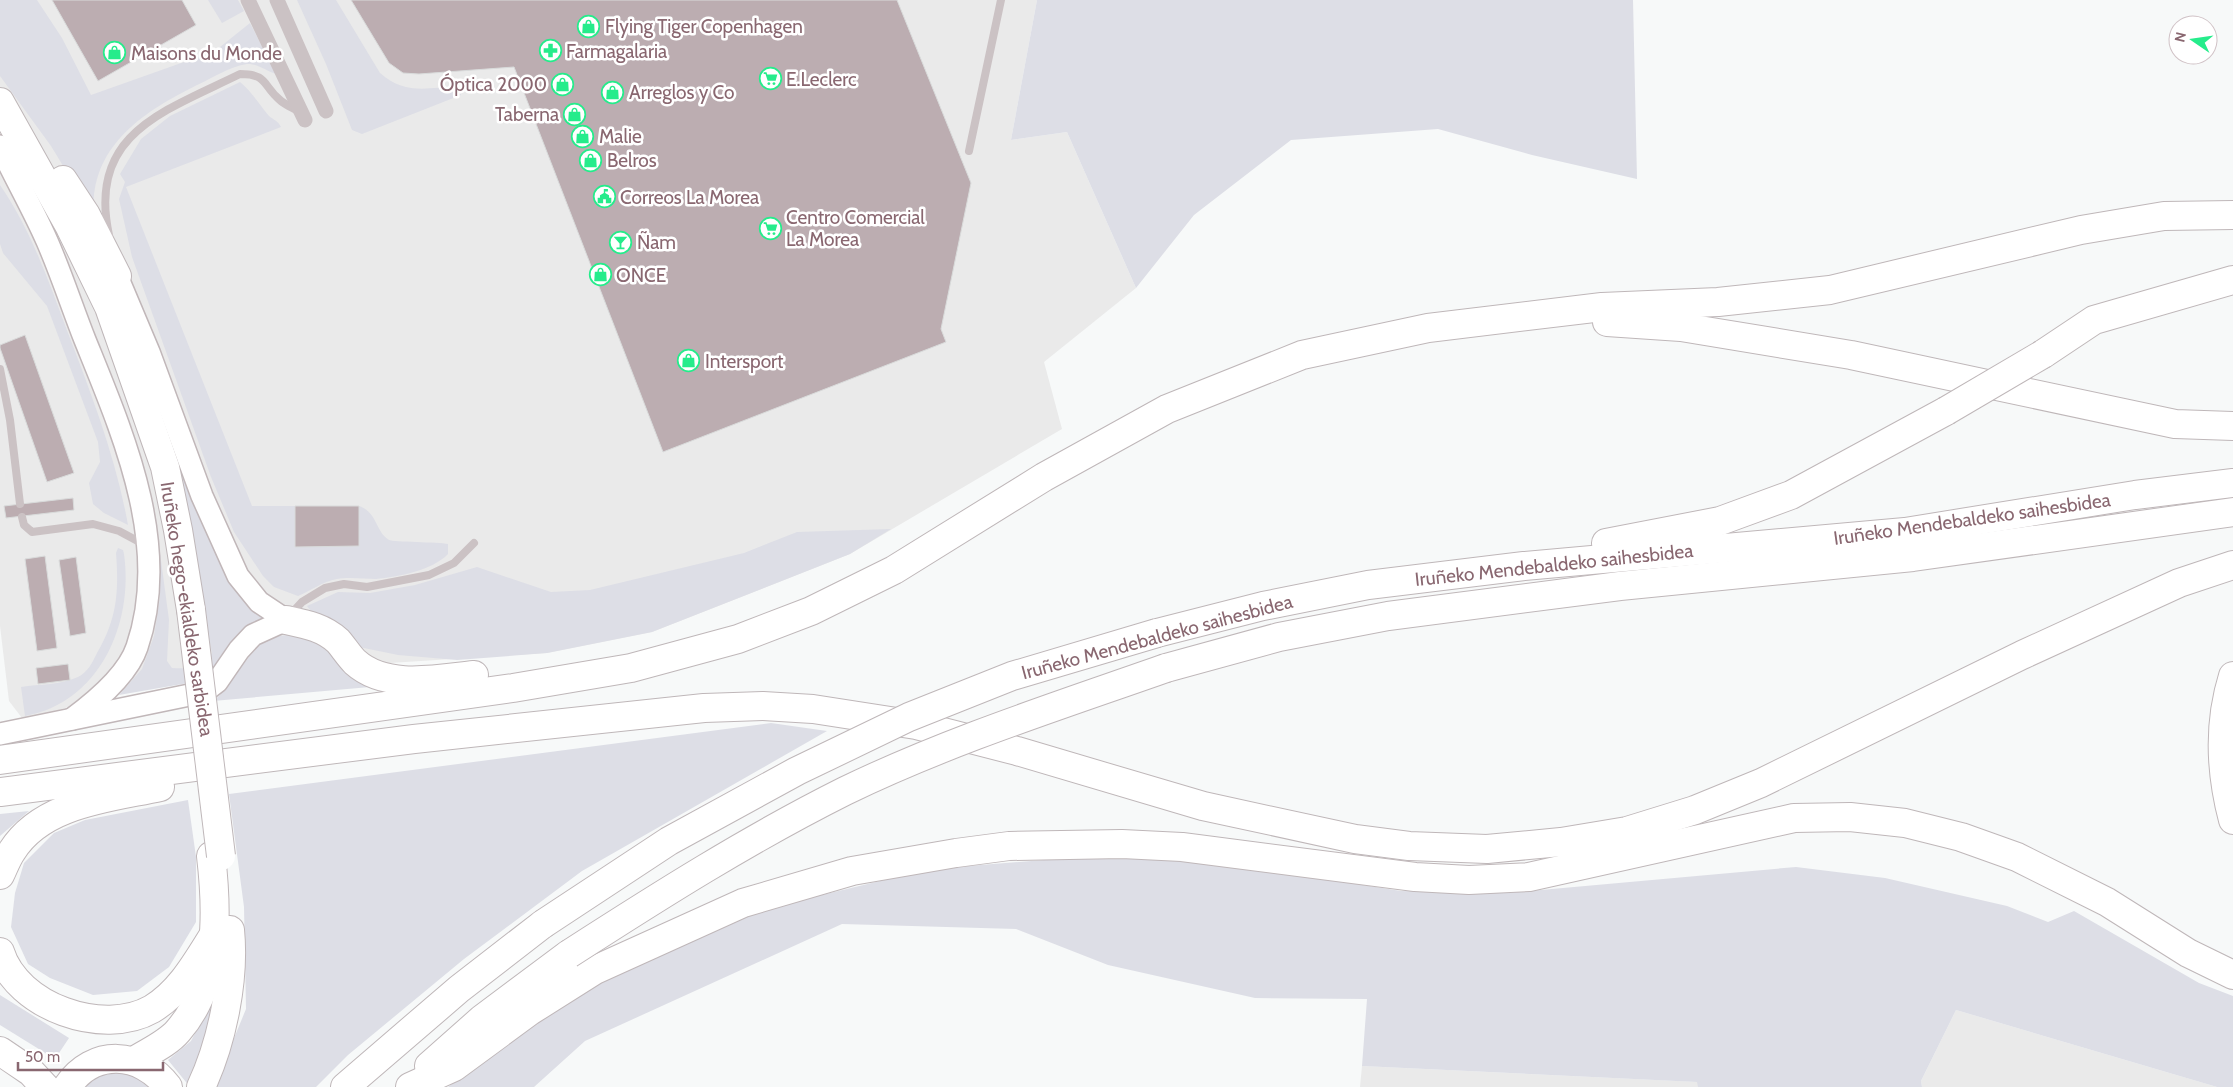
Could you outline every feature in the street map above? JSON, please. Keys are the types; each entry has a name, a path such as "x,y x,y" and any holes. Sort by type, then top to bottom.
{"highway":[{"path":"0,91 21,114 86,214 118,276"},
{"name":"Iruñeko hego-ekialdeko sarbidea","path":"0,102 70,227 109,307 165,467 178,530 185,611 216,856 230,938 229,971 223,1025 210,1069 201,1087"},
{"name":"Iruñeko hego-ekialdeko sarbidea","path":"0,139 27,174 61,236 96,309 126,385 145,440 185,611"},
{"path":"0,760 513,688 631,668 738,639 811,611 894,570 1044,477 1167,409 1302,355 1428,328 1533,317 1602,307 1718,302 1830,290 2081,230 2164,216 2233,215"},
{"path":"1524,566 1568,551 1720,521 1792,495 1946,411 2043,354 2094,320 2233,280"},
{"path":"1533,317 1681,327 1851,354 2175,424 2233,426"},
{"name":"Iruñeko Mendebaldeko saihesbidea","path":"345,1087 459,989 543,924 669,841 797,771 892,726 1012,676 1157,633 1263,606 1368,585 1524,566 1905,532 2135,495 2233,483"},
{"name":"Iruñeko Mendebaldeko saihesbidea","path":"405,1087 482,1019 569,954 679,883 845,791 1007,724 1166,668 1279,637 1388,616 1620,586 1912,557 2233,512"},
{"path":"0,792 414,739 704,708 763,706 813,709 916,726 1017,751 1079,771 1244,816 1355,839 1409,846 1487,849 1561,842 1627,831 1695,810 1761,783 2022,656 2161,591 2233,565"},
{"path":"286,620 312,625 327,632 356,663 376,674 396,680 432,680 531,670 661,647 693,652"},
{"path":"2233,676 2223,714 2222,748 2225,790 2233,820"},
{"path":"0,875 12,850 30,830 61,810 159,787 414,739"},
{"path":"1079,771 1114,792 1149,806 1256,836 1354,855 1410,864 1485,868 1586,863"},
{"path":"410,1087 454,1067 530,1011 595,970 742,903 852,871 1009,846 1122,844 1228,851 1415,877 1469,880 1529,877 1794,818 1850,817 1905,823 1961,837 2017,857 2107,902 2188,953 2233,975"},
{"name":"Iruñeko hego-ekialdeko sarbidea","path":"134,1061 177,1032 198,1003 211,961 216,856"},
{"path":"0,952 12,974 44,1002 62,1012 89,1018 126,1018 151,1009 175,991 193,968 213,936"},
{"path":"0,1052 31,1072 45,1087"},
{"path":"67,1087 80,1072 97,1062 115,1058 134,1061 148,1067 168,1087"}],"street":[{"path":"248,0 302,116"},
{"path":"277,0 326,111"},
{"path":"0,146 47,240 100,376 132,468 143,514 148,546 147,610 137,648 115,682 92,704 72,719"},
{"path":"118,276 149,352 202,496 238,576 259,602 286,620"},
{"path":"0,734 204,692 217,682 239,650 253,635 286,620"}],"lane":[{"path":"969,151 1001,0"},
{"path":"118,276 104,214 106,184 117,152 150,119 240,74 253,74 264,79 280,101 302,116"},
{"path":"0,369 10,420 20,504"},
{"path":"22,517 24,525 32,532 93,524 119,531 148,546"},
{"path":"286,620 302,602 325,588 344,584 367,587 429,575 454,563 474,543"}],"shaded area":[{"path":"0,0 1037,0 1011,140 1067,132 1136,288 1044,362 1062,429 850,554 652,632 547,653 266,671 149,684 44,714 22,718 9,701 0,626"},
{"path":"0,0 37,0 62,38 91,95 215,51 250,23 276,74 250,64 234,67 157,107 139,120 123,135 110,152 100,171 94,192 94,217 51,146 0,76"},
{"path":"208,0 238,0 244,11 222,23"},
{"path":"297,0 336,0 380,73 389,80 398,85 426,89 457,86 461,95 362,134 352,130 326,64"},
{"path":"1037,0 1633,0 1637,179 1532,155 1438,129 1291,140 1194,215 1136,288 1067,132 1011,140"},
{"path":"240,82 281,127 126,187 252,506 295,506 295,547 359,546 359,506 370,513 381,532 389,540 448,544 448,554 442,560 424,568 385,578 332,580 298,596 274,587 263,576 234,532 211,477 132,257 119,199 125,182 120,174 141,139 170,116"},
{"path":"0,185 30,238 86,380 117,476 128,525 104,513 93,504 89,483 100,462 98,442 47,306 3,253 0,244"},
{"path":"166,431 174,442 270,617 211,679 119,695 142,669 154,636 160,597 153,524 156,523 169,620 167,661 172,668 190,668 200,665 212,653"},
{"path":"891,529 850,554 652,632 547,653 457,660 398,655 359,647 314,615 307,606 338,592 370,593 415,585 477,567 551,592 590,590 744,553 797,532"},
{"path":"118,548 123,550 124,554 126,581 117,633 106,656 91,677 73,695 51,708 25,716 21,687 57,683 78,677 89,667 104,641 113,617 117,593 116,553"},
{"path":"287,635 318,641 352,675 370,687 213,701 260,645 270,638"},
{"path":"771,723 827,731 582,871 464,959 348,1055 316,1087 214,1087 246,1009 244,907 229,794"},
{"path":"188,800 196,857 196,922 169,967 137,991 93,995 50,978 28,964 11,927 15,893 24,863 54,833 85,820"},
{"path":"29,811 0,836 0,814"},
{"path":"1106,855 1249,867 1401,891 1506,893 1796,867 1885,878 2007,906 2048,922 2074,911 2199,983 2233,996 2233,1087 2217,1087 1956,1010 1921,1081 1922,1087 1698,1087 1697,1082 1362,1066 1367,999 1255,998 1108,965 1016,929 842,924 585,1041 534,1087 448,1087 517,1031 650,954 776,906 930,869"},
{"path":"0,995 69,1038 55,1059 0,1025"},
{"path":"213,998 209,1027 190,1087 168,1060 191,1041"},
{"path":"1956,1010 2217,1087 1922,1087 1921,1081"},
{"path":"1362,1066 1698,1082 1698,1087 1360,1087"},
{"path":"127,1072 152,1087 83,1087 104,1073"}],"building":[{"name":"Maisons du Monde","path":"52,0 182,0 196,25 98,81"},
{"name":"Centro Comercial La Morea","path":"351,0 897,0 971,183 941,329 946,342 663,452 514,67 419,74 403,73 389,63"},
{"path":"25,335 74,473 47,482 0,348 0,345"},
{"path":"73,498 74,510 6,518 4,506"},
{"path":"295,506 359,506 359,546 295,547"},
{"path":"45,556 57,648 37,651 25,559"},
{"path":"76,557 86,633 70,636 59,560"},
{"path":"68,664 70,680 38,684 36,668"}],"place":[{"name":"Flying Tiger Copenhagen","path":"589,26"},
{"name":"Farmagalaria","path":"550,51"},
{"name":"Maisons du Monde","path":"115,53"},
{"name":"E.Leclerc","path":"770,79"},
{"name":"Óptica 2000","path":"563,84"},
{"name":"Arreglos y Co","path":"613,92"},
{"name":"Taberna","path":"575,114"},
{"name":"Malie","path":"583,136"},
{"name":"Belros","path":"591,160"},
{"name":"Correos La Morea","path":"604,197"},
{"name":"Centro Comercial La Morea","path":"770,228"},
{"name":"Ñam","path":"621,242"},
{"name":"ONCE","path":"600,275"},
{"name":"Intersport","path":"689,361"}]}
